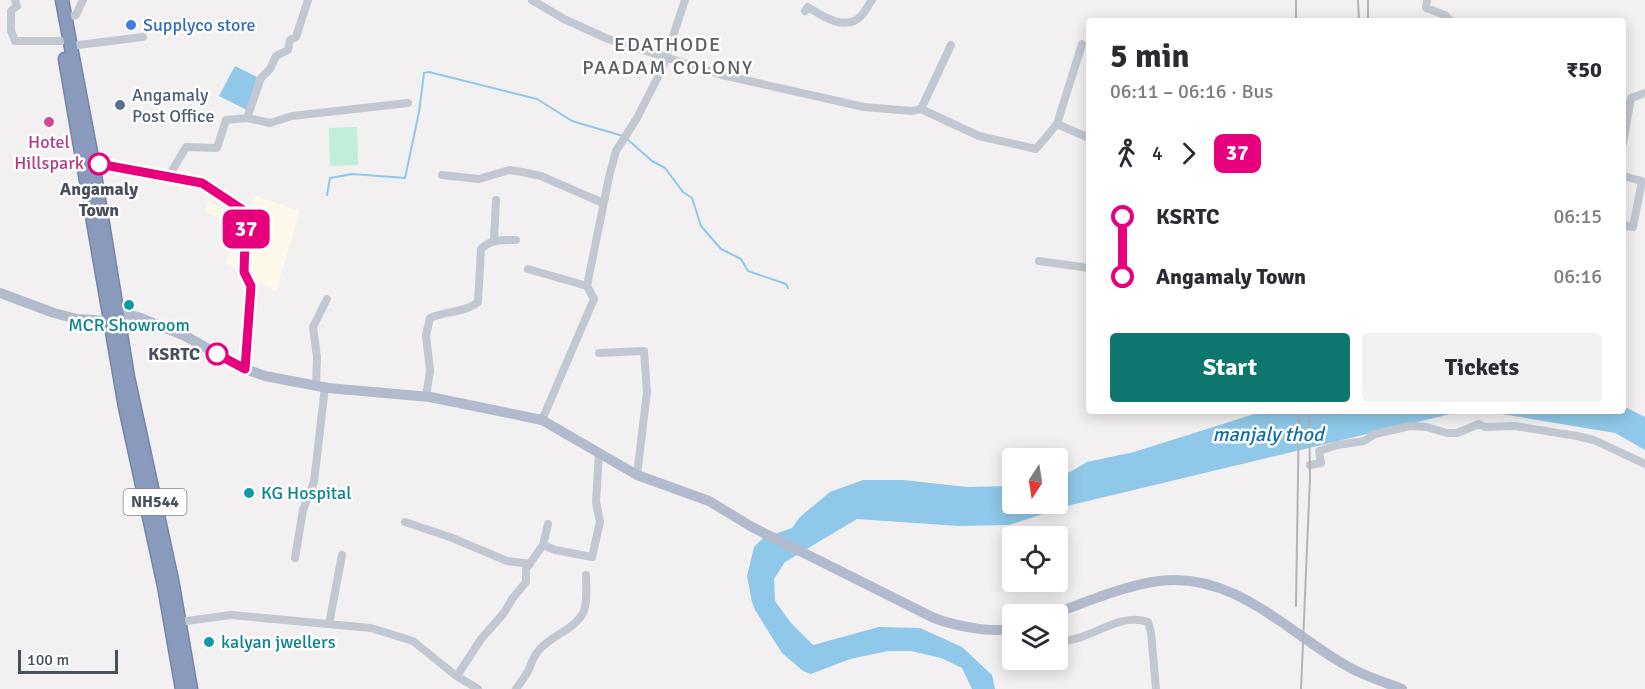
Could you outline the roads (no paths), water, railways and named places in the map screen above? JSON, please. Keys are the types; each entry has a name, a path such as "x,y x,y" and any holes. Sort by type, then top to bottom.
{"highway":[{"name":"NH544","path":"54,0 93,163 125,407 164,586 182,689"},
{"name":"NH544","path":"62,0 66,43 115,318 191,689"}],"main road":[{"path":"0,293 77,318 115,318 127,314 187,337 245,369 265,376 320,387 426,396 469,403 542,420 637,475 693,494 808,556 933,618 948,623 1002,629"},
{"path":"1068,609 1137,585 1181,580 1203,585 1239,596 1276,617 1318,648 1349,667 1402,689"}],"street":[{"path":"15,0 17,6 11,11 11,32 15,41 66,43 143,38"},
{"path":"65,18 76,15 83,0"},
{"path":"247,118 261,78 270,69 276,56 288,50 290,40 296,37 308,0"},
{"path":"532,0 564,19 608,39 722,75 844,103 888,110 921,109 979,136 1036,148 1057,124 1082,44"},
{"path":"542,420 594,299 587,286 616,151 637,118 662,69 685,0"},
{"path":"805,11 808,7 831,21 848,23 860,18 872,0"},
{"path":"1427,0 1426,8 1448,18"},
{"path":"921,109 951,45"},
{"path":"1626,126 1631,98 1645,93"},
{"path":"169,176 186,147 217,148 226,120 247,118 270,123 292,116 408,103"},
{"path":"1057,124 1086,137"},
{"path":"93,163 202,183 246,212 244,272 251,286 245,369"},
{"path":"442,175 479,179 509,170 522,172 541,176 603,203"},
{"path":"1626,177 1642,182 1632,227 1626,226"},
{"path":"494,241 496,200"},
{"path":"1635,214 1645,216"},
{"path":"426,396 430,371 426,335 430,318 471,307 478,302 481,249 487,243 494,241 516,240"},
{"path":"1039,261 1086,268"},
{"path":"528,269 587,286"},
{"path":"296,558 303,510 314,482 320,387 313,327 327,299"},
{"path":"599,353 644,351 647,392 637,475"},
{"path":"1310,465 1321,463 1319,451 1364,441 1375,434 1410,426 1457,433 1479,424 1485,428 1515,426 1594,440 1645,464"},
{"path":"543,545 555,550 592,557 600,522 596,502 599,453"},
{"path":"405,522 450,537 507,561 530,564"},
{"path":"457,676 481,639 498,621 526,582 526,569 543,545 548,524"},
{"path":"329,624 342,555"},
{"path":"516,689 542,645 573,625 583,613 586,575"},
{"path":"179,622 231,615 371,628 400,635 422,646 457,676 478,689"},
{"path":"1068,640 1108,626 1139,619 1148,622 1156,689"}],"water":[{"path":"235,66 257,77 247,110 219,96"},
{"path":"1626,408 1645,417 1645,450 1615,433 1502,414 1626,414"},
{"name":"manjaly thod","path":"1254,414 1450,414 1068,506 1068,473 1087,462 1134,452"},
{"name":"manjaly thod","path":"863,480 903,480 967,487 1002,486 1002,514 1043,514 1009,525 959,526 857,519 785,562 774,579 775,601 791,623 813,645 879,627 920,628 962,647 992,675 995,689 972,689 962,668 941,658 911,651 888,651 850,659 811,674 803,671 782,653 755,610 747,576 754,547 763,538 792,528 800,517 830,492"}],"waterway":[{"path":"327,195 330,178 352,174 405,178 419,112 424,73 429,72 537,99 572,121 623,136"},
{"path":"626,138 652,161 665,168 683,192 692,198 701,226 721,249 741,259 748,271 786,284 788,288"}],"railway":[{"path":"1296,0 1296,18"},
{"path":"1358,0 1359,18"},
{"path":"1368,0 1368,18"},
{"path":"1296,606 1299,414"},
{"path":"1301,689 1310,478 1309,414"}],"place":[{"name":"Supplyco store","path":"131,25"},
{"name":"Angamaly Post Office","path":"120,105"},
{"name":"Hotel Hillspark","path":"49,122"},
{"name":"Angamaly Town","path":"99,164"},
{"name":"MCR Showroom","path":"129,305"},
{"name":"KSRTC","path":"217,354"},
{"name":"KG Hospital","path":"249,493"},
{"name":"kalyan jwellers","path":"209,642"}],"district":[{"name":"EDATHODE PAADAM COLONY","path":"668,56"}]}
